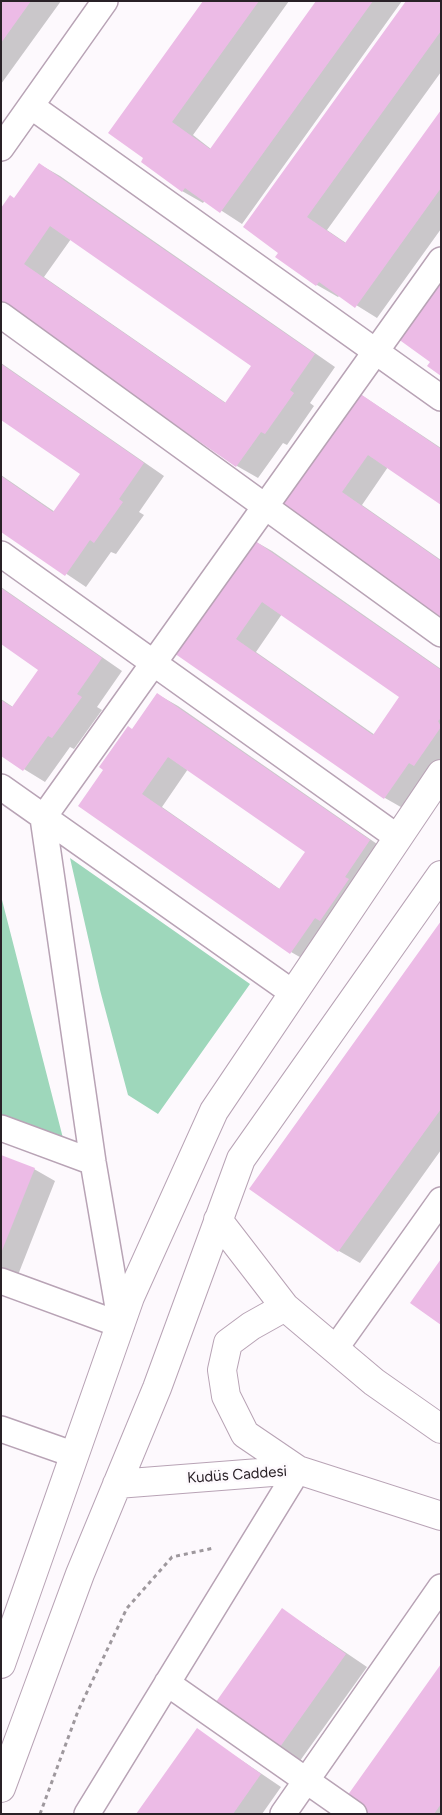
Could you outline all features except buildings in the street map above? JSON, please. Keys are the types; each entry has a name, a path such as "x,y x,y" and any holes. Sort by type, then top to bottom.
{"street":[{"path":"1,148 105,1"},
{"path":"31,106 441,398"},
{"path":"120,1325 93,1162 43,818 441,260"},
{"path":"1,315 441,634"},
{"path":"1,554 397,837"},
{"path":"1,1664 130,1298 214,1112 441,774"},
{"path":"1,787 293,993"},
{"path":"1,1788 80,1574 157,1388 241,1159 440,879"},
{"path":"1,1128 93,1162"},
{"path":"335,1350 441,1200"},
{"path":"218,1220 284,1307 374,1382 441,1429"},
{"path":"1,1282 120,1325"},
{"path":"87,1814 298,1470 245,1434 226,1396 222,1370 228,1343 251,1326 284,1307"},
{"path":"1,1429 75,1455"},
{"name":"Kudüs Caddesi","path":"117,1484 298,1470 441,1516"},
{"path":"283,1814 441,1587"},
{"path":"167,1683 354,1814"}],"path":[{"path":"40,1814 78,1712 127,1608 172,1557 214,1548"}],"green space":[{"path":"70,858 250,984 158,1114 128,1095 100,990"},
{"path":"1,896 65,1146 1,1122"}]}
